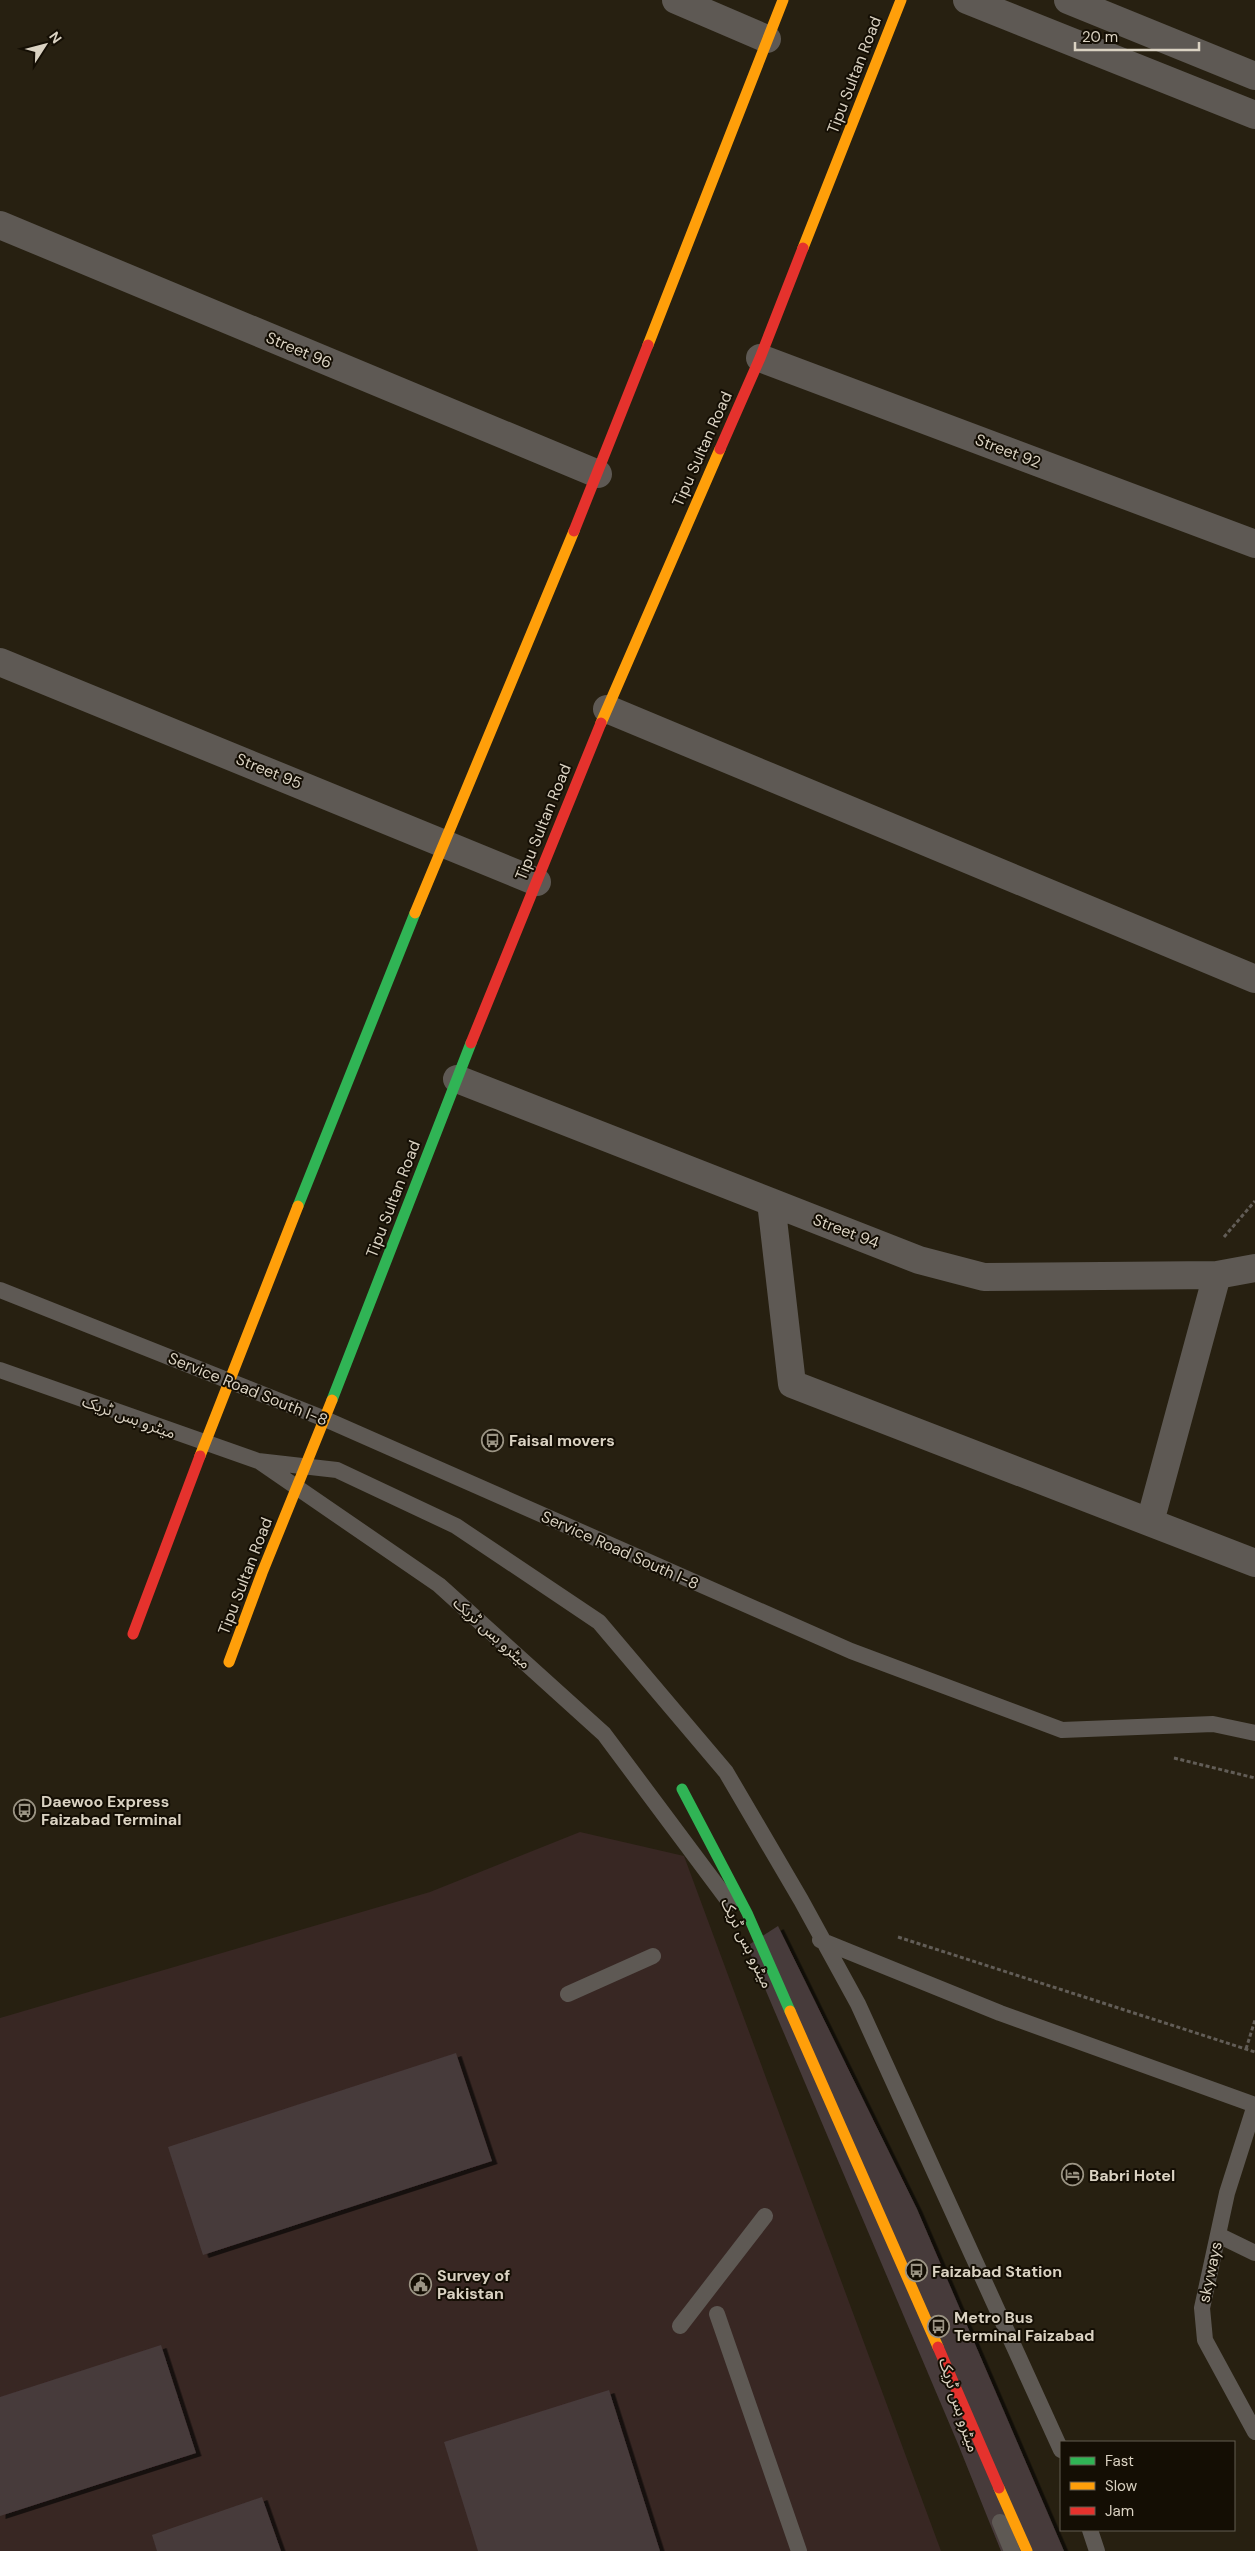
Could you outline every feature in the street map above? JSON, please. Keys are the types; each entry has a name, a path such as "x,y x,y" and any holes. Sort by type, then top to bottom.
{"street":[{"path":"676,0 767,39"},
{"path":"133,1634 228,1381 444,842 598,474 783,0"},
{"name":"Tipu Sultan Road","path":"229,1662 262,1573 325,1419 457,1080 537,882 607,709 760,358 901,0"},
{"path":"967,0 1255,115"},
{"path":"1068,0 1255,76"},
{"name":"Street 96","path":"0,225 598,474"},
{"name":"Street 92","path":"760,358 1255,544"},
{"name":"Street 95","path":"0,662 444,842 537,882"},
{"path":"607,709 1255,980"},
{"name":"Street 94","path":"457,1080 919,1260 984,1277 1217,1275 1255,1268"},
{"path":"771,1202 792,1384 1255,1563"},
{"path":"1150,1522 1217,1275"},
{"path":"682,1789 747,1913 1027,2551"}],"lane":[{"name":"Service Road South I-8","path":"0,1290 325,1419 851,1652 1062,1730 1213,1724 1255,1734"},
{"name":"میٹرو بس ٹریک","path":"0,1370 258,1461 337,1470 464,1532 599,1622 726,1772 858,2004 1060,2448"},
{"name":"میٹرو بس ٹریک","path":"258,1461 439,1585 604,1734 729,1902 766,1984 916,2271 978,2463 1012,2551"},
{"path":"733,1806 810,1936 1000,2013 1255,2105"},
{"path":"568,1994 653,1956"},
{"name":"skyways","path":"1255,2105 1227,2193 1202,2308 1205,2340 1255,2432"},
{"path":"680,2326 765,2216"},
{"path":"1218,2235 1255,2253"},
{"path":"717,2314 799,2551"},
{"path":"1090,2531 1097,2551"}],"path":[{"path":"890,1934 1255,2052"},
{"path":"1246,2048 1255,2020"}],"shaded area":[{"name":"Survey of Pakistan","path":"580,1832 684,1856 941,2551 0,2551 0,2018 430,1892"}],"building":[{"name":"Metro Bus Terminal Faizabad","path":"778,1926 917,2209 1064,2551 1001,2551 958,2444 747,1946"},
{"path":"456,2053 492,2161 203,2255 168,2147"},
{"path":"161,2345 196,2453 0,2516 0,2397"},
{"path":"609,2390 660,2551 478,2551 444,2442"},
{"path":"262,2497 281,2551 157,2551 152,2535"}],"traffic: fast":[{"path":"298,1206 415,913"},
{"path":"332,1400 471,1043"},
{"path":"682,1789 747,1913 790,2011"}],"traffic: slow":[{"path":"648,345 783,0"},
{"path":"803,248 901,0"},
{"path":"601,723 720,449"},
{"path":"415,913 574,531"},
{"path":"200,1456 298,1206"},
{"path":"229,1662 262,1573 332,1400"},
{"path":"790,2011 938,2347"},
{"path":"999,2488 1027,2551"}],"traffic: jam":[{"path":"720,449 760,358 803,248"},
{"path":"574,531 648,345"},
{"path":"471,1043 601,723"},
{"path":"133,1634 200,1456"},
{"path":"938,2347 999,2488"}],"place":[{"name":"Faisal movers","path":"493,1440"},
{"name":"Daewoo Express Faizabad Terminal","path":"25,1810"},
{"name":"Babri Hotel","path":"1073,2175"},
{"name":"Faizabad Station","path":"916,2271"},
{"name":"Survey of Pakistan","path":"421,2284"},
{"name":"Metro Bus Terminal Faizabad","path":"938,2326"}]}
